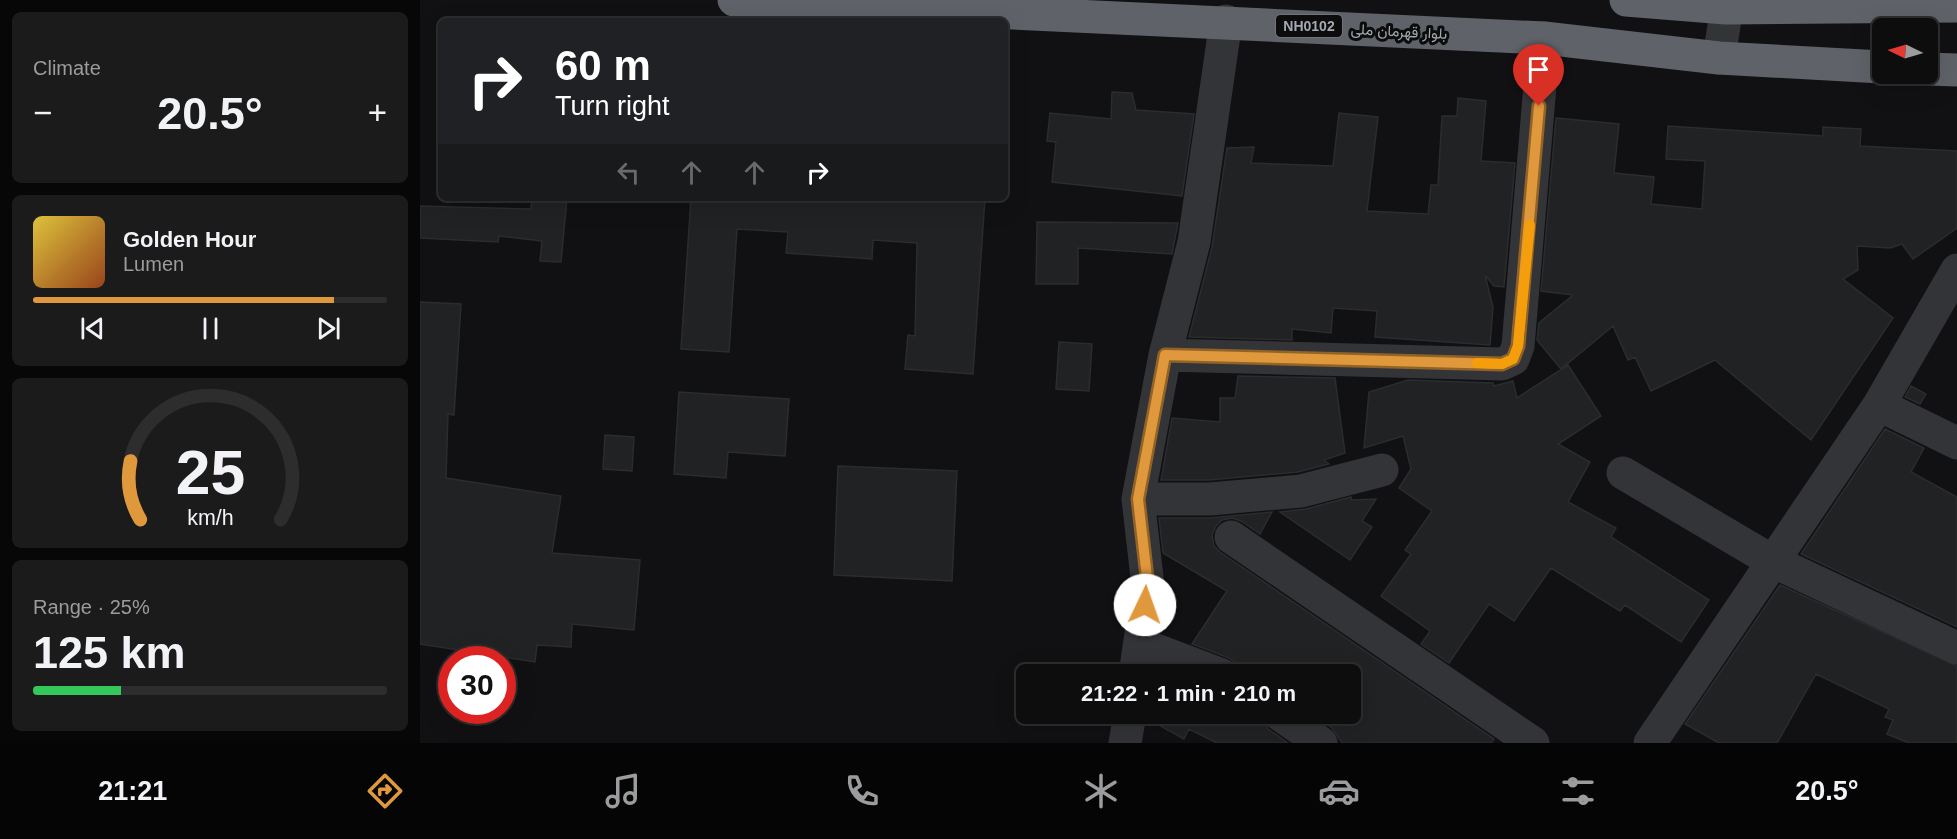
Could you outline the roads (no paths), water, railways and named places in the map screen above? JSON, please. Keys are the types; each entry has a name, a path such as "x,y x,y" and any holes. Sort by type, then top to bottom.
{"highway":[{"name":"بلوار قهرمان ملی","path":"734,0 1226,21 1544,38 1719,58 1872,66"},
{"path":"1626,0 1727,4 1957,6"},
{"path":"1938,69 1957,70"}],"street":[{"path":"1719,58 1727,4"},
{"path":"1164,664 1137,659 1148,586 1138,499 1165,355 1194,242 1226,21"},
{"path":"1165,355 1502,364 1513,359 1518,346 1544,38"},
{"path":"1663,739 1772,561 1879,405 1957,270"},
{"path":"1879,405 1957,443"},
{"path":"1138,499 1210,499 1301,490 1382,470"},
{"path":"1623,473 1772,561 1957,648"},
{"path":"1231,537 1533,743"},
{"path":"1125,743 1128,724"},
{"path":"1293,724 1321,743"}]}
